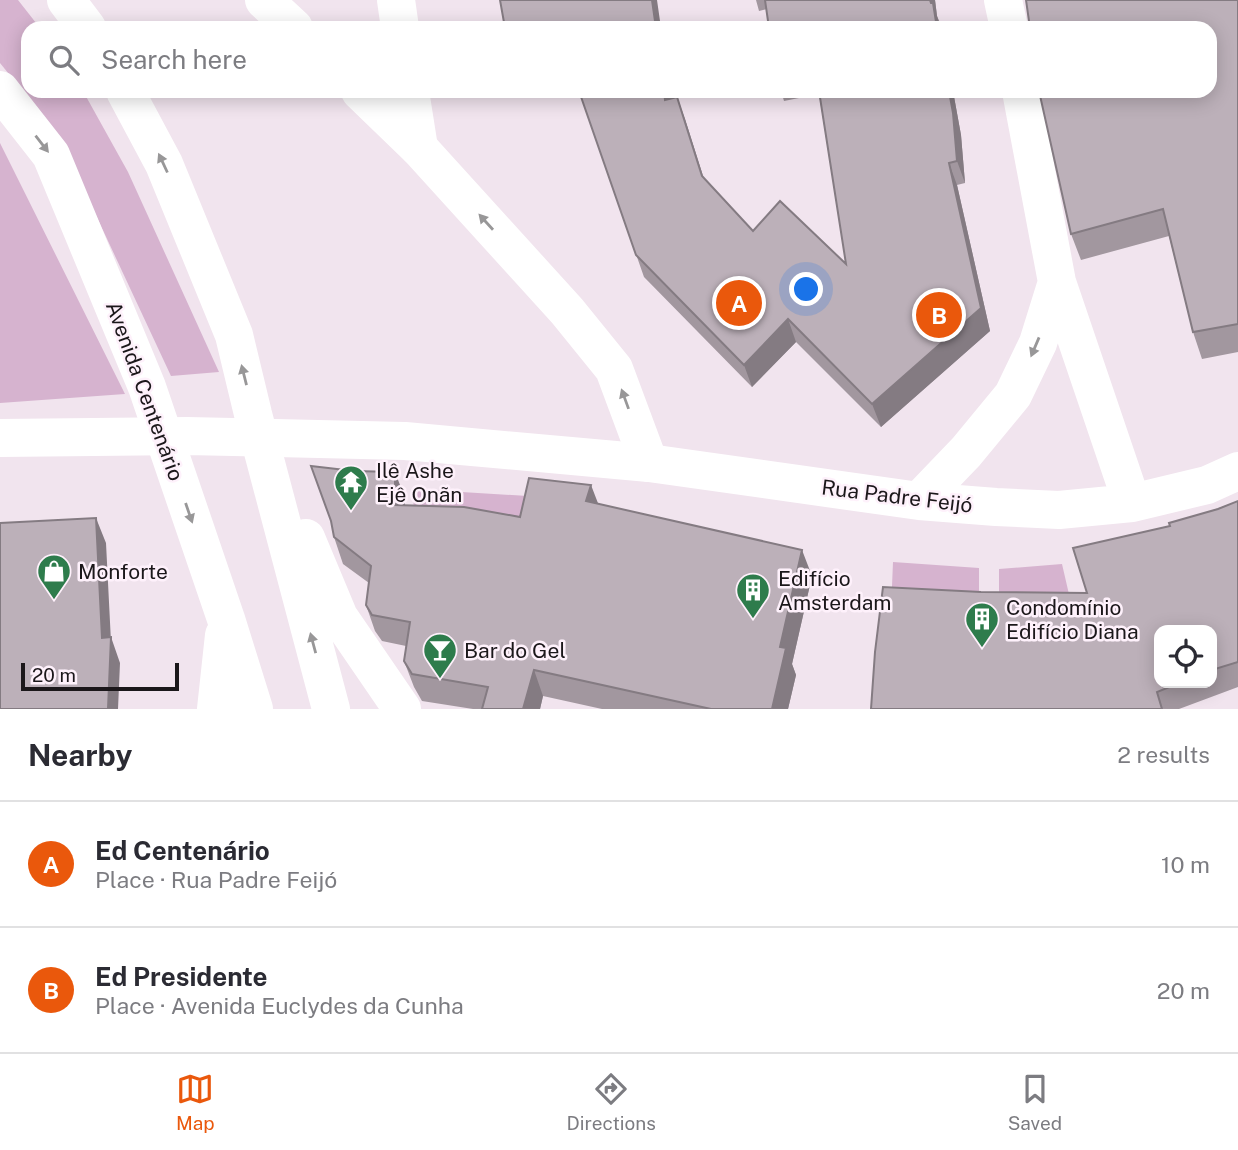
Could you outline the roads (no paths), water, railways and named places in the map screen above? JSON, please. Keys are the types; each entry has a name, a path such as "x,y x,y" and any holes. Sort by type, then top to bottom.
{"main road":[{"path":"66,0 82,21"},
{"path":"264,0 286,21"},
{"path":"396,0 399,21"},
{"path":"1003,0 1008,21"},
{"name":"Avenida Centenário","path":"0,90 51,155 147,387 254,709"},
{"path":"129,98 164,163 234,335 331,709"},
{"path":"367,98 419,148 567,311 614,369 649,463"},
{"path":"411,98 419,148"},
{"path":"1022,98 1057,282 1132,503"},
{"path":"919,501 966,452 1013,395 1038,343 1057,282"},
{"path":"253,414 340,617 402,709"},
{"name":"Rua Padre Feijó","path":"0,439 187,436 405,442 649,463 919,501 1059,510 1132,503 1207,485 1238,471"},
{"path":"216,709 226,619"}],"place":[{"name":"Ed Centenário","path":"739,303"},
{"name":"Ed Presidente","path":"939,315"},
{"name":"Ilê Ashe Ejê Onãn","path":"351,512"},
{"name":"Monforte","path":"54,601"},
{"name":"Edifício Amsterdam","path":"753,620"},
{"name":"Condomínio Edifício Diana","path":"982,649"},
{"name":"Bar do Gel","path":"440,680"}]}
